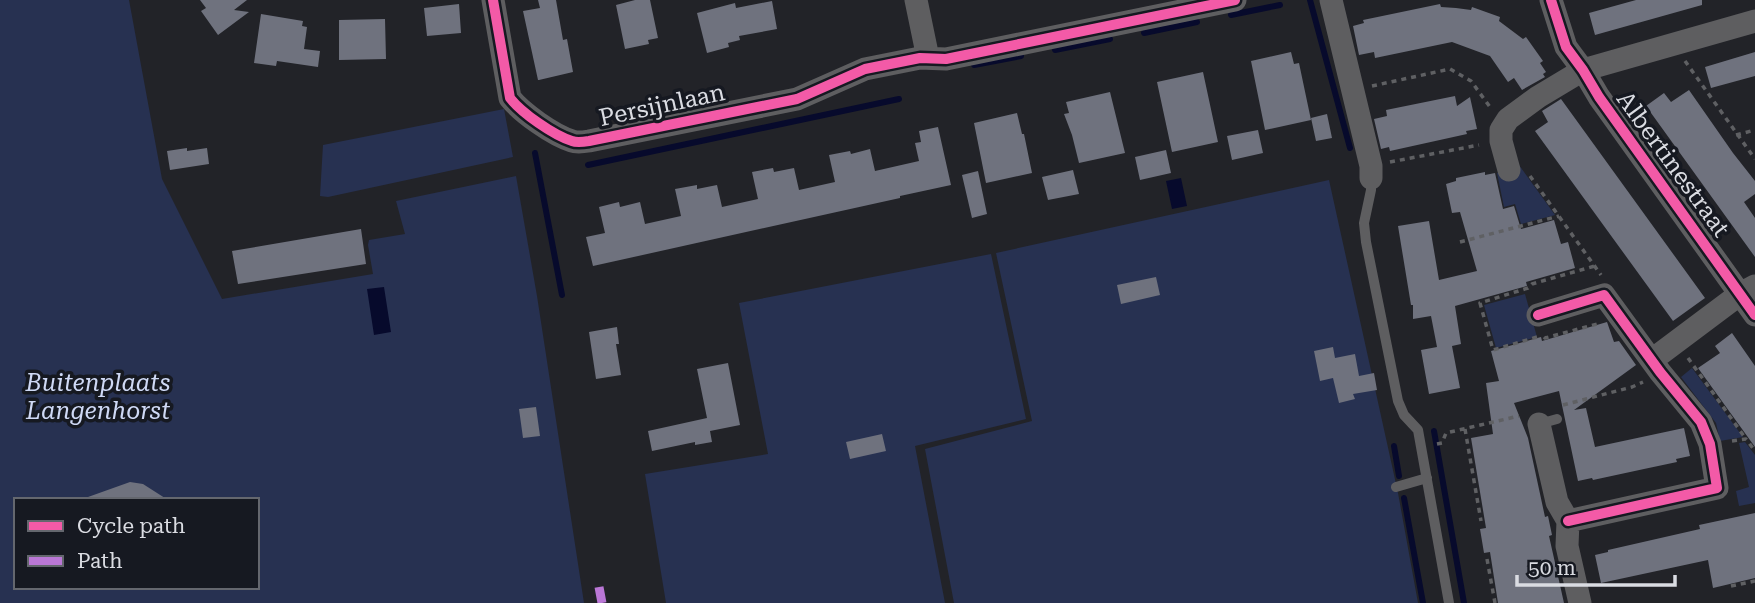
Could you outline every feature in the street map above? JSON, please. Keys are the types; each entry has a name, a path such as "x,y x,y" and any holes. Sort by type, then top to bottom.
{"street":[{"name":"Persijnlaan","path":"493,0 510,98 519,108 575,142 797,99 865,69 920,58 946,59 1235,0"},
{"path":"916,0 928,58"},
{"path":"1331,0 1371,172"},
{"name":"Albertinestraat","path":"1551,0 1566,47 1599,97 1748,290 1755,315"},
{"path":"1509,170 1502,133 1508,119 1583,69 1755,21"},
{"path":"1656,366 1676,342 1748,290"},
{"path":"1538,315 1604,295 1701,422 1710,444 1717,488 1568,521"},
{"path":"1545,416 1557,502 1568,521 1567,546 1580,603"}],"lane":[{"path":"1371,172 1371,190 1364,223 1366,243 1398,401 1404,415 1418,430 1449,603"},
{"path":"1396,487 1427,478"}],"path":[{"path":"1673,44 1755,159"},
{"path":"1353,90 1450,69 1471,81 1502,133 1371,172"},
{"path":"1737,135 1755,130"},
{"path":"1509,170 1520,162 1612,290 1604,295"},
{"path":"1460,243 1559,216"},
{"path":"1676,342 1755,451"},
{"path":"1442,443 1446,433 1545,416 1632,387 1656,366"},
{"path":"1465,429 1481,521"},
{"path":"1710,444 1746,439"},
{"path":"1487,559 1495,603"},
{"path":"1731,586 1755,581"}],"green space":[{"name":"Buitenplaats Langenhorst","path":"0,0 129,0 162,179 222,299 373,274 369,240 405,234 396,201 516,176 584,603 0,603"},
{"path":"504,109 513,157 328,197 320,196 323,145"},
{"path":"1519,165 1555,215 1521,224 1515,204 1504,207 1497,173 1510,171"},
{"path":"1329,180 1398,493 1418,603 954,603 925,449 1032,421 996,253"},
{"path":"991,254 1026,419 915,446 945,603 666,603 645,474 768,454 739,303"},
{"path":"1525,294 1537,337 1496,348 1484,305"},
{"path":"1692,368 1743,437 1720,441 1716,423 1681,377"},
{"path":"1745,442 1755,455 1755,503 1739,506 1736,491 1749,487 1739,443"}],"shaded area":[{"path":"1181,178 1187,206 1172,209 1166,181"},
{"path":"384,287 391,332 374,335 367,289"}],"building":[{"path":"200,0 247,0 234,10 249,12 218,35 201,11 206,8"},
{"path":"538,0 556,0 563,40 567,39 573,72 538,80 523,11 540,8"},
{"path":"635,0 650,0 658,38 648,40 649,44 625,49 616,5"},
{"path":"1636,0 1702,0 1702,5 1595,35 1589,13"},
{"path":"772,1 777,29 739,36 740,40 728,43 729,47 707,53 697,13 735,3 736,8"},
{"path":"459,4 461,33 427,36 424,8"},
{"path":"1440,4 1441,7 1471,10 1472,7 1500,17 1499,21 1523,39 1526,37 1543,61 1540,63 1546,72 1543,74 1545,77 1522,90 1514,78 1508,82 1490,56 1452,42 1375,58 1374,52 1359,55 1353,26 1364,23 1363,20"},
{"path":"261,14 303,21 302,26 307,27 304,49 320,51 318,67 277,61 276,66 254,63"},
{"path":"385,19 386,59 339,60 339,20"},
{"path":"1291,52 1294,64 1299,63 1311,120 1265,130 1251,61"},
{"path":"1755,52 1755,76 1711,88 1705,67"},
{"path":"1203,72 1218,142 1172,152 1157,82"},
{"path":"1689,90 1755,181 1755,194 1744,202 1755,218 1755,257 1646,106 1664,93 1671,102"},
{"path":"1110,92 1125,153 1079,163 1064,114 1069,113 1066,102"},
{"path":"1455,96 1457,106 1470,97 1477,129 1466,131 1467,134 1390,151 1389,147 1381,149 1374,119 1387,116 1386,110"},
{"path":"1561,99 1705,298 1673,321 1535,131 1548,122 1542,111"},
{"path":"1017,113 1032,173 986,183 974,123"},
{"path":"1327,114 1332,138 1316,141 1311,118"},
{"path":"938,127 951,185 593,266 586,237 605,233 599,207 619,202 620,207 640,202 645,224 681,216 675,189 717,185 722,207 758,199 752,172 794,168 799,190 835,182 829,155 850,151 851,154 870,149 875,171 919,161 915,143 921,142 919,131"},
{"path":"1258,130 1263,153 1232,160 1227,136"},
{"path":"187,148 187,151 207,148 209,164 170,170 167,151"},
{"path":"1166,150 1171,173 1140,180 1135,157"},
{"path":"1073,170 1079,194 1048,200 1042,177"},
{"path":"978,171 987,214 972,218 962,175"},
{"path":"1485,172 1485,175 1495,173 1503,209 1514,206 1521,229 1554,220 1561,244 1568,242 1575,268 1526,282 1527,286 1455,306 1461,344 1452,346 1460,388 1429,394 1421,350 1437,347 1431,316 1413,319 1413,305 1398,226 1429,221 1439,280 1477,271 1460,212 1452,213 1446,184 1456,181 1456,178"},
{"path":"361,229 366,264 238,284 232,251"},
{"path":"1156,277 1160,295 1121,304 1117,285"},
{"path":"1607,322 1614,342 1619,341 1636,365 1574,410 1586,408 1595,447 1684,428 1690,456 1676,459 1677,462 1578,481 1559,391 1514,403 1528,438 1545,517 1548,516 1552,535 1549,536 1564,603 1498,603 1490,552 1484,553 1480,529 1486,528 1471,438 1493,434 1486,383 1499,381 1491,351 1541,337 1542,341"},
{"path":"617,327 619,344 616,344 621,375 596,379 589,332"},
{"path":"1732,333 1755,366 1755,447 1698,368 1720,353 1715,346"},
{"path":"1333,347 1335,358 1355,354 1359,376 1374,373 1377,390 1353,394 1355,399 1339,403 1333,378 1320,381 1314,351"},
{"path":"728,363 740,425 710,431 712,442 695,445 695,442 652,451 648,431 707,418 697,369"},
{"path":"536,407 540,436 523,438 519,409"},
{"path":"882,434 886,451 850,459 846,442"},
{"path":"130,482 143,484 165,498 88,498"},
{"path":"1755,513 1755,578 1713,588 1708,560 1601,583 1595,555 1700,529 1699,525"}],"waterway":[{"path":"1310,0 1350,148"},
{"path":"1231,15 1280,5"},
{"path":"1144,33 1197,22"},
{"path":"1055,50 1110,39"},
{"path":"974,65 1021,56"},
{"path":"588,165 899,99"},
{"path":"535,153 562,295"},
{"path":"1434,431 1464,603"},
{"path":"1394,446 1399,476"},
{"path":"1404,498 1423,603"}],"marked path":[{"path":"599,587 602,603"}],"cycle path":[{"path":"493,0 510,98 538,123 574,142 797,99 865,69 920,58 946,59 1235,0"},
{"path":"1551,0 1566,47 1755,315"},
{"path":"1538,315 1604,295 1660,372 1701,422 1710,444 1717,488 1568,521"}]}
